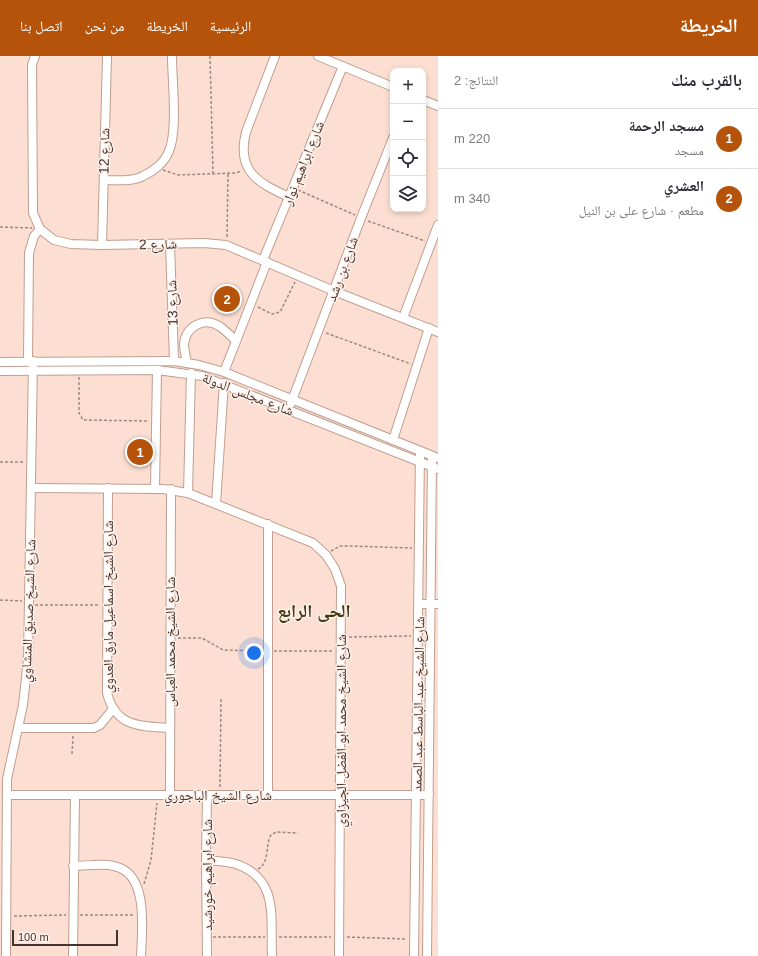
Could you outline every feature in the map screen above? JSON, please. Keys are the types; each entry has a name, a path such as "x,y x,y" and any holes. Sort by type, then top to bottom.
{"street":[{"path":"35,56 32,65 33,213 40,229"},
{"name":"شارع 12","path":"102,245 107,56"},
{"path":"104,180 124,180 142,177 158,167 169,151 173,133 172,56"},
{"path":"275,56 243,144 243,156 247,168 254,178 264,186 289,197"},
{"path":"318,56 390,87"},
{"name":"شارع ابراهيم نوار","path":"236,341 289,197 343,66"},
{"path":"426,101 438,106"},
{"name":"شارع بن رشد","path":"288,409 392,140"},
{"path":"403,318 438,225"},
{"name":"شارع 2","path":"40,229 54,240 71,244 102,245 204,243 226,245 297,276 438,332"},
{"name":"شارع الشيخ صديق المنشاوي","path":"6,956 7,779 26,682 30,603 33,370 31,361 29,253 30,244 40,229"},
{"name":"شارع 13","path":"170,244 174,362"},
{"path":"187,363 184,344 188,332 196,324 208,322 220,326 236,341 224,372"},
{"path":"393,440 429,328"},
{"path":"152,361 155,370 155,489"},
{"name":"شارع مجلس الدولة","path":"0,362 152,361 187,363 224,372 435,457"},
{"name":"شارع مجلس الدولة","path":"0,371 155,370 191,373 224,383 435,467"},
{"path":"188,492 191,373"},
{"path":"216,504 224,383"},
{"name":"شارع الشيخ عبد الباسط عبد الصمد","path":"414,956 420,451"},
{"name":"شارع الشيخ عبد الباسط عبد الصمد","path":"427,956 429,795 434,604 435,457"},
{"name":"شارع الشيخ محمد ابو الفضل الجيزاوي","path":"31,488 171,489 188,492 313,543 326,555 336,569 341,586 339,956"},
{"name":"شارع الشيخ اسماعيل مارق العدوي","path":"108,488 107,693 113,709 120,718 140,726 170,728"},
{"name":"شارع الشيخ محمد العباس","path":"170,795 171,489"},
{"path":"268,524 268,795"},
{"path":"419,604 434,604"},
{"path":"18,728 94,728 100,725 113,709"},
{"name":"شارع ابراهيم خورشيد","path":"207,794 207,956"},
{"name":"شارع الشيخ الباجوري","path":"7,795 429,795"},
{"path":"72,956 75,795"},
{"path":"206,860 235,864 253,871 264,883 270,897 272,956"},
{"path":"73,866 110,865 120,868 133,879 139,894 142,915 141,956"}],"path":[{"path":"210,56 213,174"},
{"path":"158,167 164,171 178,175 228,174 242,171 247,168"},
{"path":"226,245 228,174"},
{"path":"293,188 361,218 431,243"},
{"path":"0,227 40,229"},
{"path":"250,304 272,314 280,312 297,276"},
{"path":"319,331 416,366"},
{"path":"79,370 79,413 82,420 156,421"},
{"path":"0,462 32,462"},
{"path":"326,555 333,550 349,546 419,548"},
{"path":"0,600 30,603 108,604"},
{"path":"341,637 419,636"},
{"path":"170,638 202,638 223,650 341,651"},
{"path":"220,795 221,699"},
{"path":"72,754 73,729"},
{"path":"139,894 152,860 158,795"},
{"path":"253,871 261,868 264,863 271,835 276,832 298,833"},
{"path":"340,937 414,940"}],"place":[{"name":"العشري","path":"227,299"},
{"name":"مسجد الرحمة","path":"140,452"}],"district":[{"name":"الحى الرابع","path":"314,611"}]}
